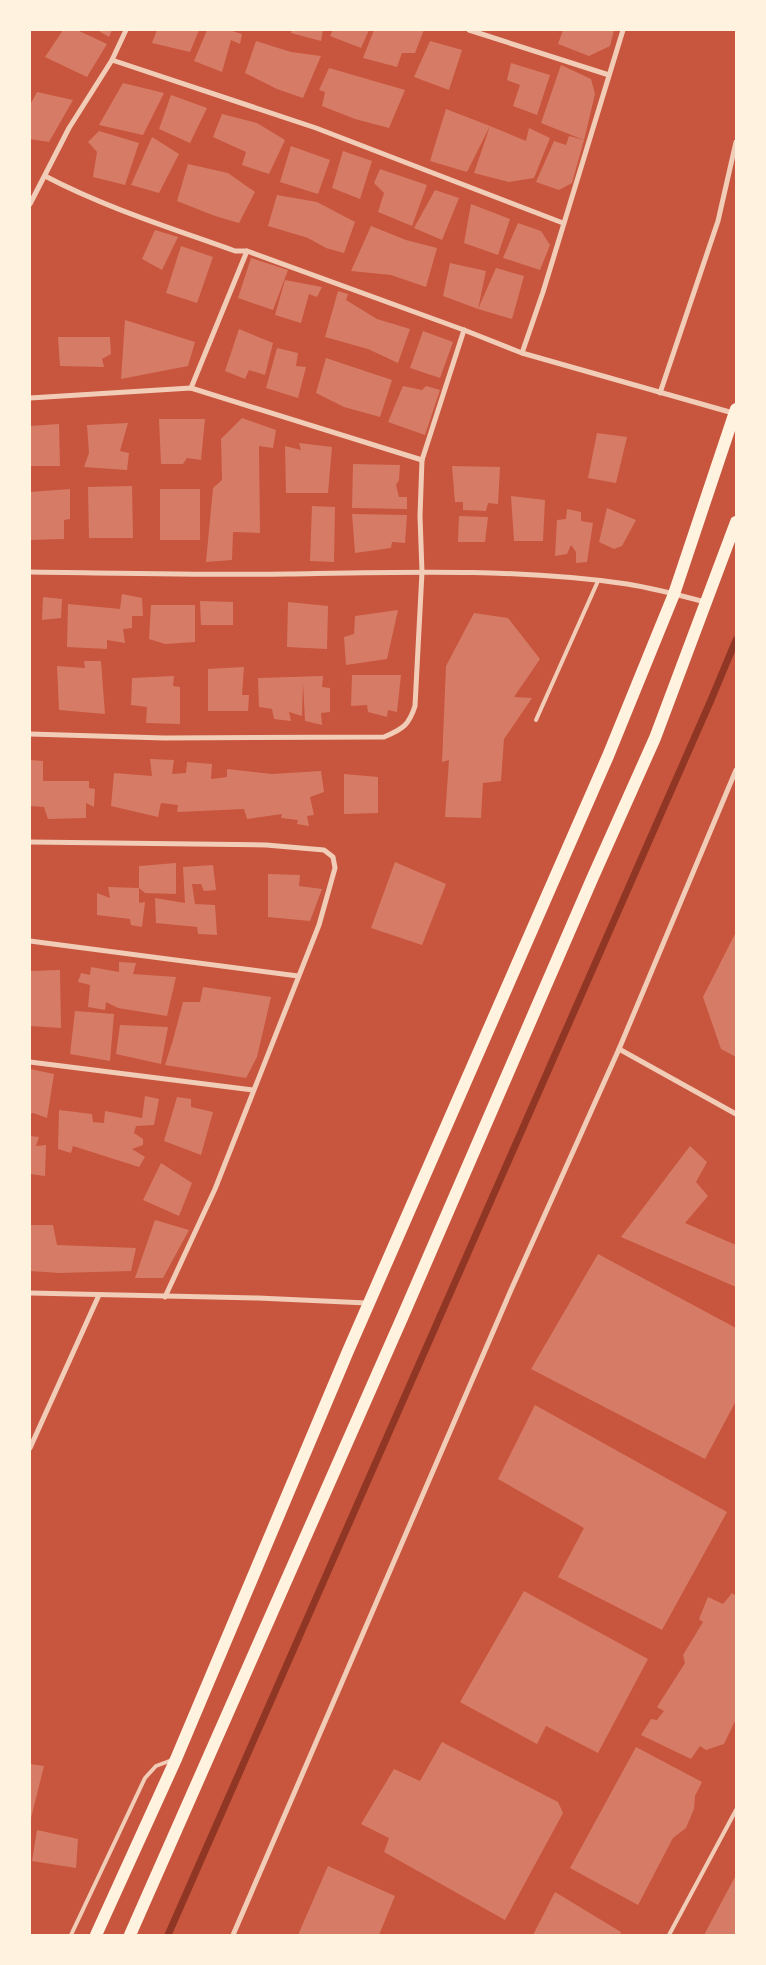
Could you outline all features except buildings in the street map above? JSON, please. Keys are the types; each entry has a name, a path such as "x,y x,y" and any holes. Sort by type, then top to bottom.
{"main road":[{"path":"96,1935 176,1759 345,1360 608,756 674,594 735,411"},
{"path":"130,1935 655,738 736,522"}],"street":[{"path":"30,204 69,128 112,60 126,30"},
{"path":"469,30 609,75"},
{"path":"522,353 543,292 623,30"},
{"path":"112,60 316,128 563,223"},
{"path":"660,393 718,221 736,142"},
{"path":"45,176 80,194 125,212 235,251 247,251 522,353 660,393 735,411"},
{"path":"191,388 247,251"},
{"path":"30,734 164,738 360,737 384,736 399,730 411,720 415,706 422,572 420,516 422,460 464,330"},
{"path":"30,398 191,388 422,460"},
{"path":"30,572 219,574 422,572 510,575 598,580 706,602"},
{"path":"233,1935 507,1299 619,1049 736,770"},
{"path":"30,842 266,844 324,850 333,857 336,868 319,925 215,1189 165,1297"},
{"path":"30,941 298,976"},
{"path":"619,1049 736,1114"},
{"path":"30,1062 253,1090"},
{"path":"30,1293 258,1298 370,1303"},
{"path":"30,1448 99,1295"}],"lane":[{"path":"536,720 598,580"},
{"path":"71,1935 146,1778 156,1766 176,1759"},
{"path":"669,1935 736,1810"}],"waterway":[{"path":"168,1935 736,640"}]}
